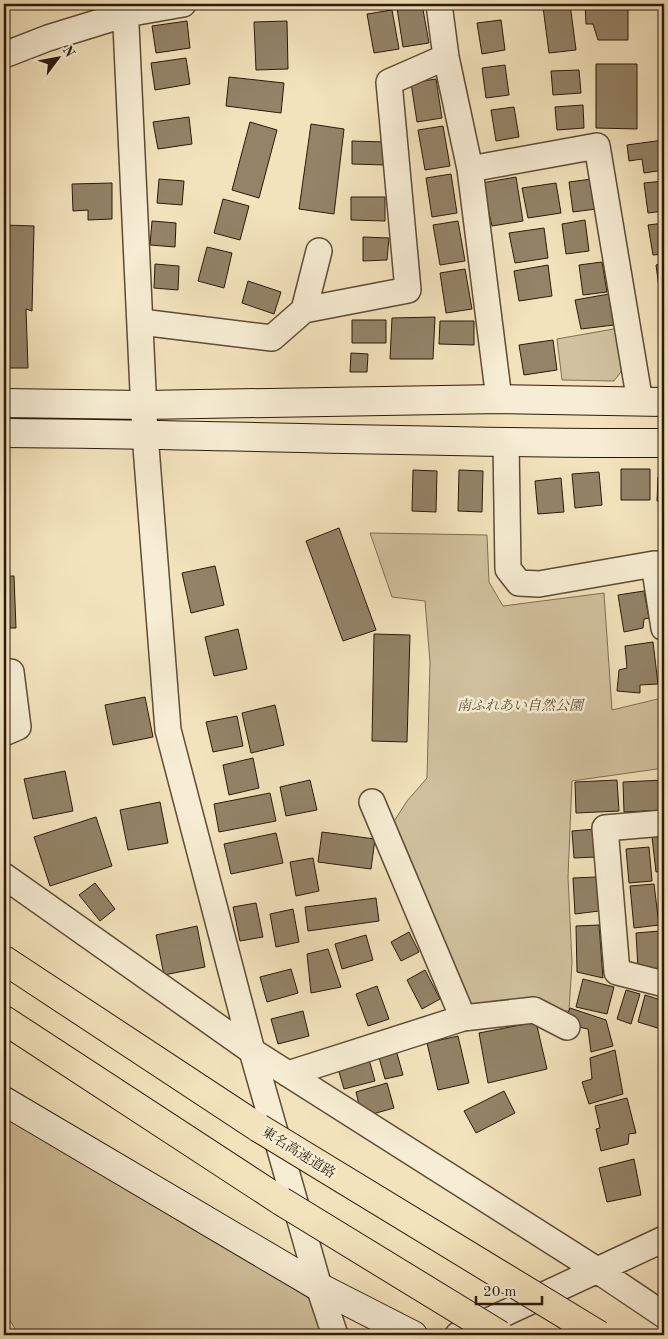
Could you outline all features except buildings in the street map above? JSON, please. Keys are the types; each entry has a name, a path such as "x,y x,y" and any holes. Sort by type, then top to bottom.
{"highway":[{"name":"東名高速道路","path":"4,960 259,1128 599,1335"},
{"path":"4,1020 281,1200 500,1335"}],"street":[{"path":"4,56 125,9 183,4"},
{"path":"439,4 446,57 470,169 499,399"},
{"path":"125,9 145,434 168,730 252,1051 319,1287 336,1335"},
{"path":"141,322 272,338 304,310 408,290 389,82 446,57"},
{"path":"4,403 144,405 499,399 652,402 597,146 470,169"},
{"path":"304,310 319,251"},
{"path":"4,433 145,434 506,444 664,443"},
{"path":"506,444 508,569 519,583 539,584 659,564 664,628"},
{"path":"4,733 18,728 11,672"},
{"path":"372,802 463,1018"},
{"path":"664,823 605,828 617,972 664,984"},
{"path":"4,876 252,1051 597,1270 664,1315"},
{"path":"288,1074 463,1018 534,1010 567,1026"},
{"path":"4,1101 319,1287 413,1335"},
{"path":"458,1335 664,1239"}],"green space":[{"path":"619,328 626,365 614,381 562,380 557,339"},
{"name":"南ふれあい自然公園","path":"370,533 487,535 489,582 503,606 604,593 612,710 662,698 664,768 572,781 568,877 572,963 569,1011 534,1010 463,1018 386,834 407,801 427,778 430,662 425,601 392,597"},
{"path":"4,1113 316,1295 321,1335 19,1335 4,1311"}]}
